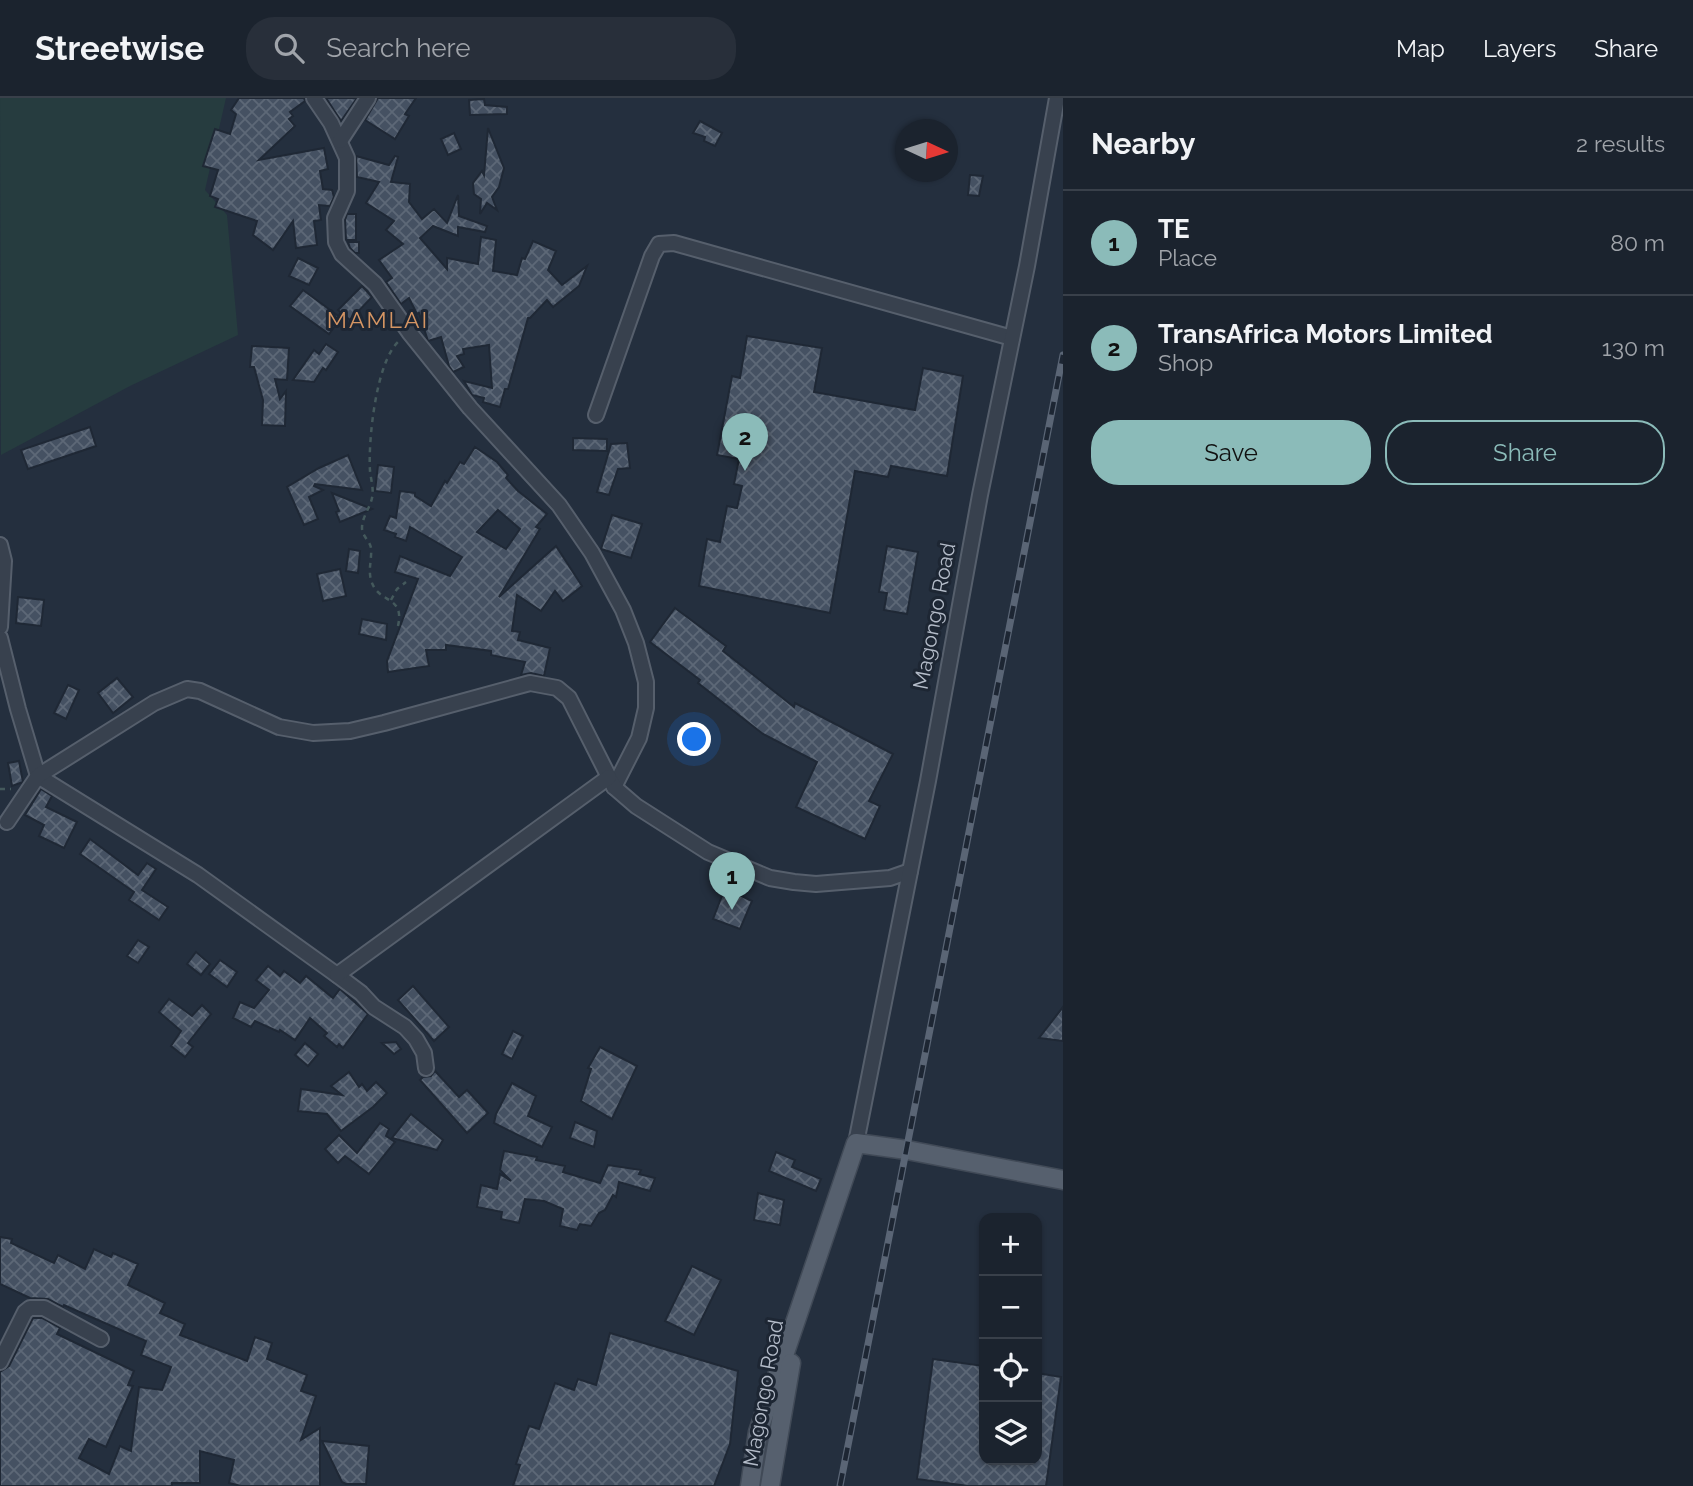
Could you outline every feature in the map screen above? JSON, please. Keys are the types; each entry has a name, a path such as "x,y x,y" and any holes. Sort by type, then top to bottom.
{"main road":[{"path":"856,1143 908,1150 1063,1180"},
{"name":"Magongo Road","path":"750,1486 758,1432 856,1143"},
{"name":"Magongo Road","path":"770,1486 801,1308"}],"street":[{"path":"314,98 347,158 347,191 335,218 336,242 342,254 375,284 478,417 559,505 592,553 623,610 636,643 646,682 646,708 639,738 612,782 337,975"},
{"path":"340,141 368,98"},
{"name":"Magongo Road","path":"856,1143 1057,98"},
{"path":"596,415 659,244 674,243 1012,338"},
{"path":"0,545 4,561 0,627"},
{"path":"0,638 38,776 198,875 361,993 374,1007 405,1027 416,1039 424,1053 426,1068"},
{"path":"7,822 38,776 154,703 187,689 200,691 279,727 313,733 350,730 384,723 530,683 557,688 569,698 612,782 636,806 708,852 770,878 816,884 890,878 910,871"},
{"path":"0,1362 25,1312 30,1308 44,1308 101,1339"}],"path":[{"path":"398,626 400,611 391,600 382,597 372,581 371,547 362,532 362,525 373,490 370,470 372,414 386,362 394,344 409,331"},
{"path":"391,600 397,589 406,582"}],"green space":[{"path":"0,98 226,98 205,190 227,215 238,335 130,386 1,455"}],"building":[{"path":"239,98 304,98 305,101 290,112 293,116 289,119 295,126 259,160 324,148 328,169 320,171 323,189 332,190 334,197 330,206 319,205 321,220 314,221 317,245 296,248 293,221 273,250 253,235 257,221 215,207 218,199 210,196 218,170 203,166 215,129 230,134 236,114 231,110"},
{"path":"326,98 357,98 341,121"},
{"path":"378,98 416,98 405,114 409,116 395,139 365,120"},
{"path":"484,99 485,105 507,107 507,114 470,115 469,100"},
{"path":"700,121 722,133 715,146 704,141 705,137 693,133"},
{"path":"488,128 504,168 499,187 492,197 497,210 487,203 480,214 481,199 474,194 473,183 482,171 484,175"},
{"path":"454,133 461,149 448,155 441,139"},
{"path":"356,156 389,165 395,156 398,157 391,182 410,184 409,202 422,219 434,209 447,223 458,195 459,216 487,226 485,232 458,227 458,236 433,226 420,238 447,269 447,258 478,264 481,237 496,240 493,271 517,275 522,258 525,259 533,241 556,251 548,270 562,285 587,266 579,286 553,307 547,300 528,318 508,389 505,389 500,407 483,402 484,398 472,395 464,381 492,388 489,345 463,349 464,354 457,356 464,367 453,372 441,337 428,341 419,313 417,314 409,298 401,304 386,282 392,278 379,260 403,244 386,230 394,221 366,203 379,182 357,177"},
{"path":"970,175 983,176 979,196 968,195"},
{"path":"347,214 356,214 356,240 346,240"},
{"path":"348,242 359,242 359,253 350,248"},
{"path":"298,258 318,268 309,285 289,276"},
{"path":"362,286 372,297 350,320 338,310"},
{"path":"303,290 341,318 329,334 290,306"},
{"path":"747,336 822,348 814,392 915,410 923,368 963,376 947,476 891,466 888,477 855,471 830,613 699,586 707,539 720,542 727,506 737,508 742,486 734,484 739,459 717,455 732,376 740,378"},
{"path":"326,344 338,352 326,370 323,368 314,382 293,380 314,350 319,354"},
{"path":"252,346 289,348 287,380 275,379 280,399 286,391 285,426 262,425 263,400 254,367 250,367"},
{"path":"90,427 96,446 28,469 21,450"},
{"path":"573,438 607,439 607,451 573,450"},
{"path":"627,443 630,468 618,469 609,495 597,492 611,444"},
{"path":"475,447 497,462 518,491 547,514 536,527 540,529 499,597 556,546 582,586 563,601 555,591 541,611 517,595 512,631 520,632 518,640 550,648 544,676 531,673 521,675 525,662 491,655 491,651 446,645 446,650 426,650 429,666 388,672 387,661 418,579 395,572 400,556 450,576 462,557 410,527 406,541 384,530 390,516 396,518 400,491 415,493 415,496 431,506 445,481 447,483 460,462 464,464","holes":["498,510 520,529 506,549 477,532"]},
{"path":"348,455 362,490 315,484 314,486 323,490 309,497 318,519 304,525 287,487"},
{"path":"378,465 394,467 391,493 375,491"},
{"path":"332,493 372,509 340,522"},
{"path":"612,515 642,524 631,558 601,549"},
{"path":"887,546 918,552 907,614 884,610 887,593 879,592"},
{"path":"349,549 360,551 358,573 346,571"},
{"path":"340,569 346,596 323,601 317,574"},
{"path":"18,597 44,600 41,626 16,623"},
{"path":"675,608 726,646 723,651 794,707 795,703 893,754 869,801 880,806 865,839 796,807 817,762 763,734 650,642"},
{"path":"362,619 387,624 386,640 359,634"},
{"path":"117,678 133,697 113,713 98,693"},
{"path":"68,685 79,690 66,719 54,713"},
{"path":"19,761 23,782 12,786 8,763"},
{"path":"41,789 52,796 46,807 77,822 64,848 39,836 44,825 25,815"},
{"path":"90,839 138,875 147,863 156,869 142,890 168,907 159,920 129,900 134,892 80,854"},
{"path":"725,888 752,901 740,929 713,919"},
{"path":"138,940 149,947 138,963 127,956"},
{"path":"196,952 210,964 201,975 187,964"},
{"path":"220,960 237,972 227,987 209,974"},
{"path":"268,966 280,976 284,971 300,983 306,976 333,998 340,989 368,1014 343,1048 339,1044 337,1047 324,1036 327,1033 310,1018 295,1040 280,1030 279,1032 255,1021 251,1027 233,1018 240,1002 254,1008 269,990 256,980"},
{"path":"413,986 449,1027 434,1041 398,1000"},
{"path":"169,999 192,1016 202,1005 211,1014 188,1043 193,1047 185,1057 171,1046 181,1031 159,1012"},
{"path":"1063,1007 1063,1041 1039,1038"},
{"path":"513,1031 523,1036 512,1059 502,1054"},
{"path":"396,1042 401,1049 394,1054 382,1043"},
{"path":"305,1043 318,1054 308,1066 295,1055"},
{"path":"600,1047 637,1066 612,1119 581,1101 591,1069 588,1068"},
{"path":"435,1071 459,1097 467,1090 488,1113 467,1133 420,1080 431,1076"},
{"path":"349,1072 359,1087 362,1084 367,1091 376,1082 387,1093 341,1131 327,1114 298,1111 301,1089 342,1095 331,1086"},
{"path":"512,1083 536,1096 528,1116 552,1127 542,1147 494,1123"},
{"path":"411,1114 443,1140 437,1150 392,1138"},
{"path":"575,1122 597,1131 594,1147 570,1138"},
{"path":"380,1123 389,1129 386,1136 395,1142 369,1174 345,1156 338,1163 325,1149 339,1135 357,1153"},
{"path":"504,1151 565,1166 563,1172 600,1183 608,1165 641,1170 639,1174 655,1178 650,1191 619,1182 616,1197 613,1195 605,1210 599,1213 591,1226 580,1224 577,1230 560,1226 563,1209 544,1201 525,1199 519,1223 501,1219 502,1212 477,1207 481,1185 497,1189 500,1174 511,1181 500,1170"},
{"path":"776,1152 795,1160 792,1167 821,1179 816,1191 769,1171"},
{"path":"758,1193 784,1200 780,1225 754,1220"},
{"path":"0,1237 12,1239 11,1243 54,1263 58,1255 85,1269 94,1249 111,1257 113,1253 138,1264 128,1285 165,1303 160,1313 185,1324 180,1335 247,1361 255,1337 272,1343 267,1359 307,1375 301,1391 316,1396 301,1440 320,1428 320,1486 241,1486 229,1483 234,1460 200,1451 200,1483 172,1483 172,1486 0,1486 0,1372 9,1366 33,1318 42,1318 60,1328 57,1334 134,1371 128,1385 133,1386 106,1447 89,1439 79,1458 109,1474 120,1446 131,1451 139,1387 162,1390 171,1367 141,1355 146,1341 64,1305 63,1307 48,1299 30,1298 0,1284"},
{"path":"692,1266 721,1280 694,1335 665,1321"},
{"path":"610,1333 738,1371 730,1444 714,1486 513,1486 520,1465 516,1464 529,1426 539,1429 555,1383 574,1390 578,1379 596,1385"},
{"path":"933,1359 979,1365 979,1465 1042,1465 1042,1374 1061,1377 1046,1486 968,1486 917,1479"},
{"path":"322,1441 369,1446 366,1484 342,1482"}],"railway":[{"path":"840,1486 1063,355"}],"place":[{"name":"TransAfrica Motors Limited","path":"745,471"},
{"name":"TE","path":"732,910"}],"district":[{"name":"MAMLAI","path":"378,319"}]}
